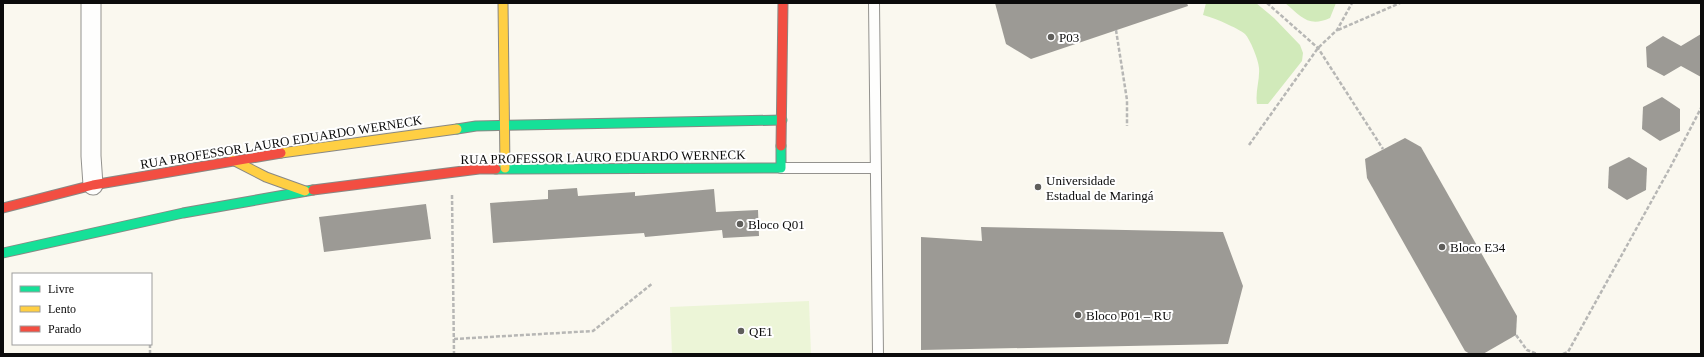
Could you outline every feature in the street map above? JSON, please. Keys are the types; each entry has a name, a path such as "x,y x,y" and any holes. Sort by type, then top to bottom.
{"main road":[{"path":"503,3 504,168"},
{"path":"781,168 783,3"},
{"name":"RUA PROFESSOR LAURO EDUARDO WERNECK","path":"3,208 93,186 233,160 476,126 782,120"},
{"path":"233,160 266,177 305,191"},
{"name":"RUA PROFESSOR LAURO EDUARDO WERNECK","path":"3,253 183,213 305,191 451,172 504,168 781,168"}],"street":[{"path":"91,3 91,156 93,186"}],"lane":[{"path":"874,3 878,354"},
{"name":"RUA PROFESSOR LAURO EDUARDO WERNECK","path":"781,168 875,168"}],"path":[{"path":"1267,3 1318,48 1383,149"},
{"path":"1250,145 1318,48 1337,30 1352,3"},
{"path":"1337,30 1400,3"},
{"path":"1116,30 1128,100 1127,126"},
{"path":"1563,354 1568,352 1672,166 1700,114 1701,108"},
{"path":"451,172 454,354"},
{"path":"454,339 593,331 653,283"},
{"path":"1516,334 1527,350 1537,354"}],"green space":[{"path":"1206,3 1256,3 1274,18 1300,45 1303,53 1302,61 1268,104 1257,104 1259,65 1249,40 1245,34 1231,26 1203,15"},
{"path":"1285,3 1336,3 1330,18 1316,22 1300,16"},
{"name":"QE1","path":"809,301 811,354 672,354 670,307"}],"building":[{"name":"P03","path":"995,3 1187,3 1188,6 1031,59 1006,44"},
{"path":"1701,34 1701,77 1681,66 1664,76 1647,67 1646,47 1663,36 1681,46"},
{"path":"1662,97 1680,109 1680,131 1660,141 1642,129 1643,107"},
{"name":"Bloco E34","path":"1405,138 1421,147 1517,316 1516,335 1483,354 1470,354 1465,351 1367,178 1365,159"},
{"path":"1629,157 1647,168 1646,190 1627,200 1608,188 1609,167"},
{"path":"577,188 578,196 635,192 635,196 714,189 716,212 758,210 759,236 723,238 722,230 645,237 644,233 493,243 490,203 548,199 548,190"},
{"path":"426,204 431,239 324,252 319,217"},
{"name":"Bloco P01 – RU","path":"981,227 1223,232 1243,286 1228,344 921,350 921,237 982,241"}],"traffic: fast":[{"path":"457,129 476,126 782,120"},
{"path":"496,169 781,168 781,146"},
{"path":"3,253 183,213 313,190"}],"traffic: slow":[{"path":"503,3 505,168"},
{"path":"281,153 457,129"},
{"path":"233,160 266,177 305,191"}],"traffic: jam":[{"path":"781,146 783,3"},
{"path":"3,208 93,185 281,153"},
{"path":"313,190 479,169 496,169"}],"place":[{"name":"P03","path":"1051,37"},
{"name":"Universidade Estadual de Maringá","path":"1038,187"},
{"name":"Bloco Q01","path":"740,224"},
{"name":"Bloco E34","path":"1442,247"},
{"name":"Bloco P01 – RU","path":"1078,315"},
{"name":"QE1","path":"741,331"}]}
